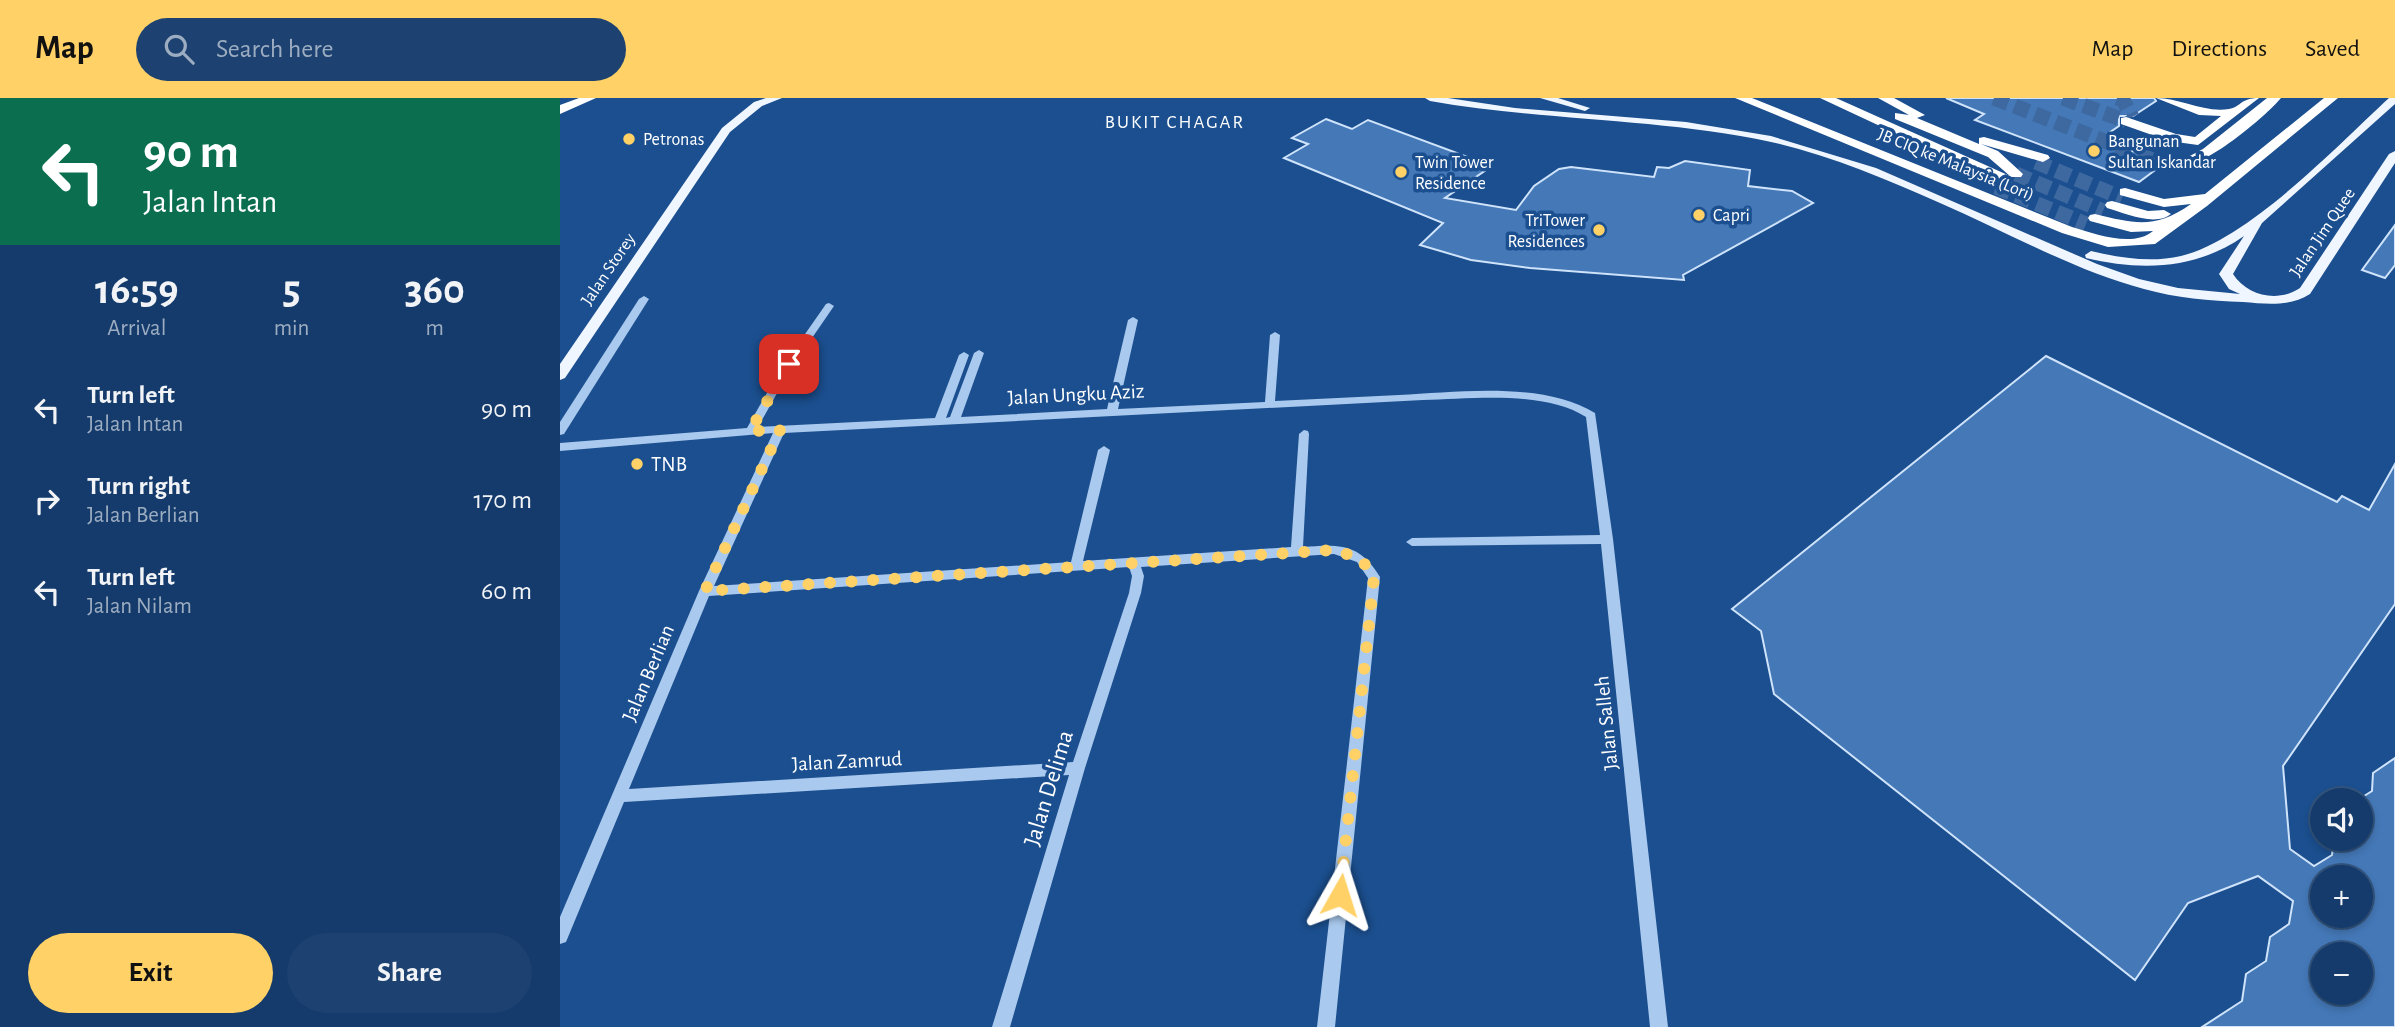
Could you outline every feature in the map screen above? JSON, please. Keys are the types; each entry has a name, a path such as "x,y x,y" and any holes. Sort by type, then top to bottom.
{"highway":[{"path":"560,110 590,98"},
{"name":"JB CIQ ke Malaysia (Lori)","path":"1741,98 2067,230 2108,242 2150,240 2160,234 2332,98"},
{"name":"JB CIQ ke Malaysia (Lori)","path":"1780,98 2020,172"},
{"name":"JB CIQ ke Malaysia (Lori)","path":"1826,98 1976,166 2020,172"},
{"name":"JB CIQ ke Malaysia (Lori)","path":"1855,98 1997,151 2020,172"},
{"name":"JB CIQ ke Malaysia (Lori)","path":"1884,98 1997,151 2020,172"},
{"path":"2162,98 2204,112 2235,112"},
{"path":"2175,98 2209,109 2235,112"},
{"path":"2129,119 2174,138 2198,141 2253,98"},
{"path":"2163,164 2175,166 2185,163 2215,147 2274,98"},
{"path":"2107,208 2123,236 2160,234"},
{"path":"2107,208 2132,228 2150,228 2191,210"},
{"path":"2107,208 2148,215 2191,210"}],"main road":[{"path":"652,238 726,130 758,104 777,98"},
{"path":"1430,98 1521,111 1634,116"},
{"path":"1451,98 1521,111"},
{"path":"1493,106 1505,98"},
{"path":"1511,98 1521,111"},
{"path":"1545,98 1565,105 1634,116 1753,131 1816,146 1908,177 2083,252 2107,259 2144,264 2190,258 2216,247 2258,223"},
{"name":"Jalan Jim Quee","path":"2258,223 2395,98"},
{"name":"Jalan Jim Quee","path":"1521,111 1712,131 1769,139 1805,148 1895,180 2136,283 2192,294 2260,299 2289,299 2305,291 2311,278 2320,265 2326,262 2395,154"},
{"path":"2258,223 2226,274 2234,286 2260,299"},
{"name":"Jalan Storey","path":"560,355 652,238"},
{"name":"Jalan Storey","path":"560,375 652,238"},
{"path":"2136,283 2155,281 2157,274 2144,264"}],"street":[{"path":"560,432 644,299"},
{"path":"750,431 785,370 829,306"},
{"path":"1112,411 1133,320"},
{"path":"1270,404 1275,335"},
{"path":"954,420 979,353"},
{"path":"940,420 964,355"},
{"name":"Jalan Ungku Aziz","path":"560,447 750,431 1423,397 1521,397 1571,402 1583,407 1591,415"},
{"name":"Jalan Salleh","path":"1591,415 1608,538 1659,1027"},
{"name":"Jalan Berlian","path":"560,936 705,591 780,430"},
{"path":"1297,552 1304,434"},
{"path":"1076,566 1104,450"},
{"path":"1412,542 1608,538"},
{"path":"705,591 1335,550 1361,559 1374,577 1326,1027"},
{"name":"Jalan Delima","path":"1001,1027 1078,768 1135,593 1138,576 1134,563"},
{"name":"Jalan Zamrud","path":"619,796 1078,768"}],"building":[{"name":"Bangunan Sultan Iskandar","path":"1946,98 2154,98 2156,101 2133,116 2119,116 2119,126 2100,139 2157,160 2153,163 2158,168 2139,182 1975,120 1984,114"},
{"name":"TriTower Residences","path":"1326,119 1352,129 1368,120 1492,166 1445,198 1516,210 1534,186 1559,169 1571,167 1654,177 1657,167 1669,168 1685,161 1750,170 1748,186 1792,191 1813,203 1683,275 1684,280 1530,268 1471,260 1420,245 1443,223 1284,158 1308,144 1292,138"},
{"path":"2395,225 2395,265 2385,278 2362,270"},
{"path":"2046,356 2337,502 2342,496 2369,510 2395,464 2395,604 2283,766 2290,849 2313,865 2310,865 2310,928 2373,928 2373,865 2316,865 2332,855 2332,851 2373,851 2373,773 2395,758 2395,1027 2202,1027 2242,1001 2246,974 2266,961 2270,937 2289,924 2293,901 2258,876 2188,903 2135,980 1774,694 1761,631 1732,609"}],"tunnel":[{"path":"1994,98 2163,164"},
{"path":"2063,98 2126,121"},
{"path":"2117,98 2123,100 2132,117"},
{"path":"2036,162 2122,198"},
{"path":"2016,174 2103,211"},
{"path":"1996,187 2086,224"}],"place":[{"name":"Petronas","path":"629,139"},
{"name":"Bangunan Sultan Iskandar","path":"2094,151"},
{"name":"Twin Tower Residence","path":"1401,172"},
{"name":"Capri","path":"1699,215"},
{"name":"TriTower Residences","path":"1599,230"},
{"name":"TNB","path":"637,464"}],"district":[{"name":"BUKIT CHAGAR","path":"1175,121"}],"route":[{"path":"789,364 750,431 780,430 705,591 1335,550 1361,559 1374,577 1340,895"}]}
